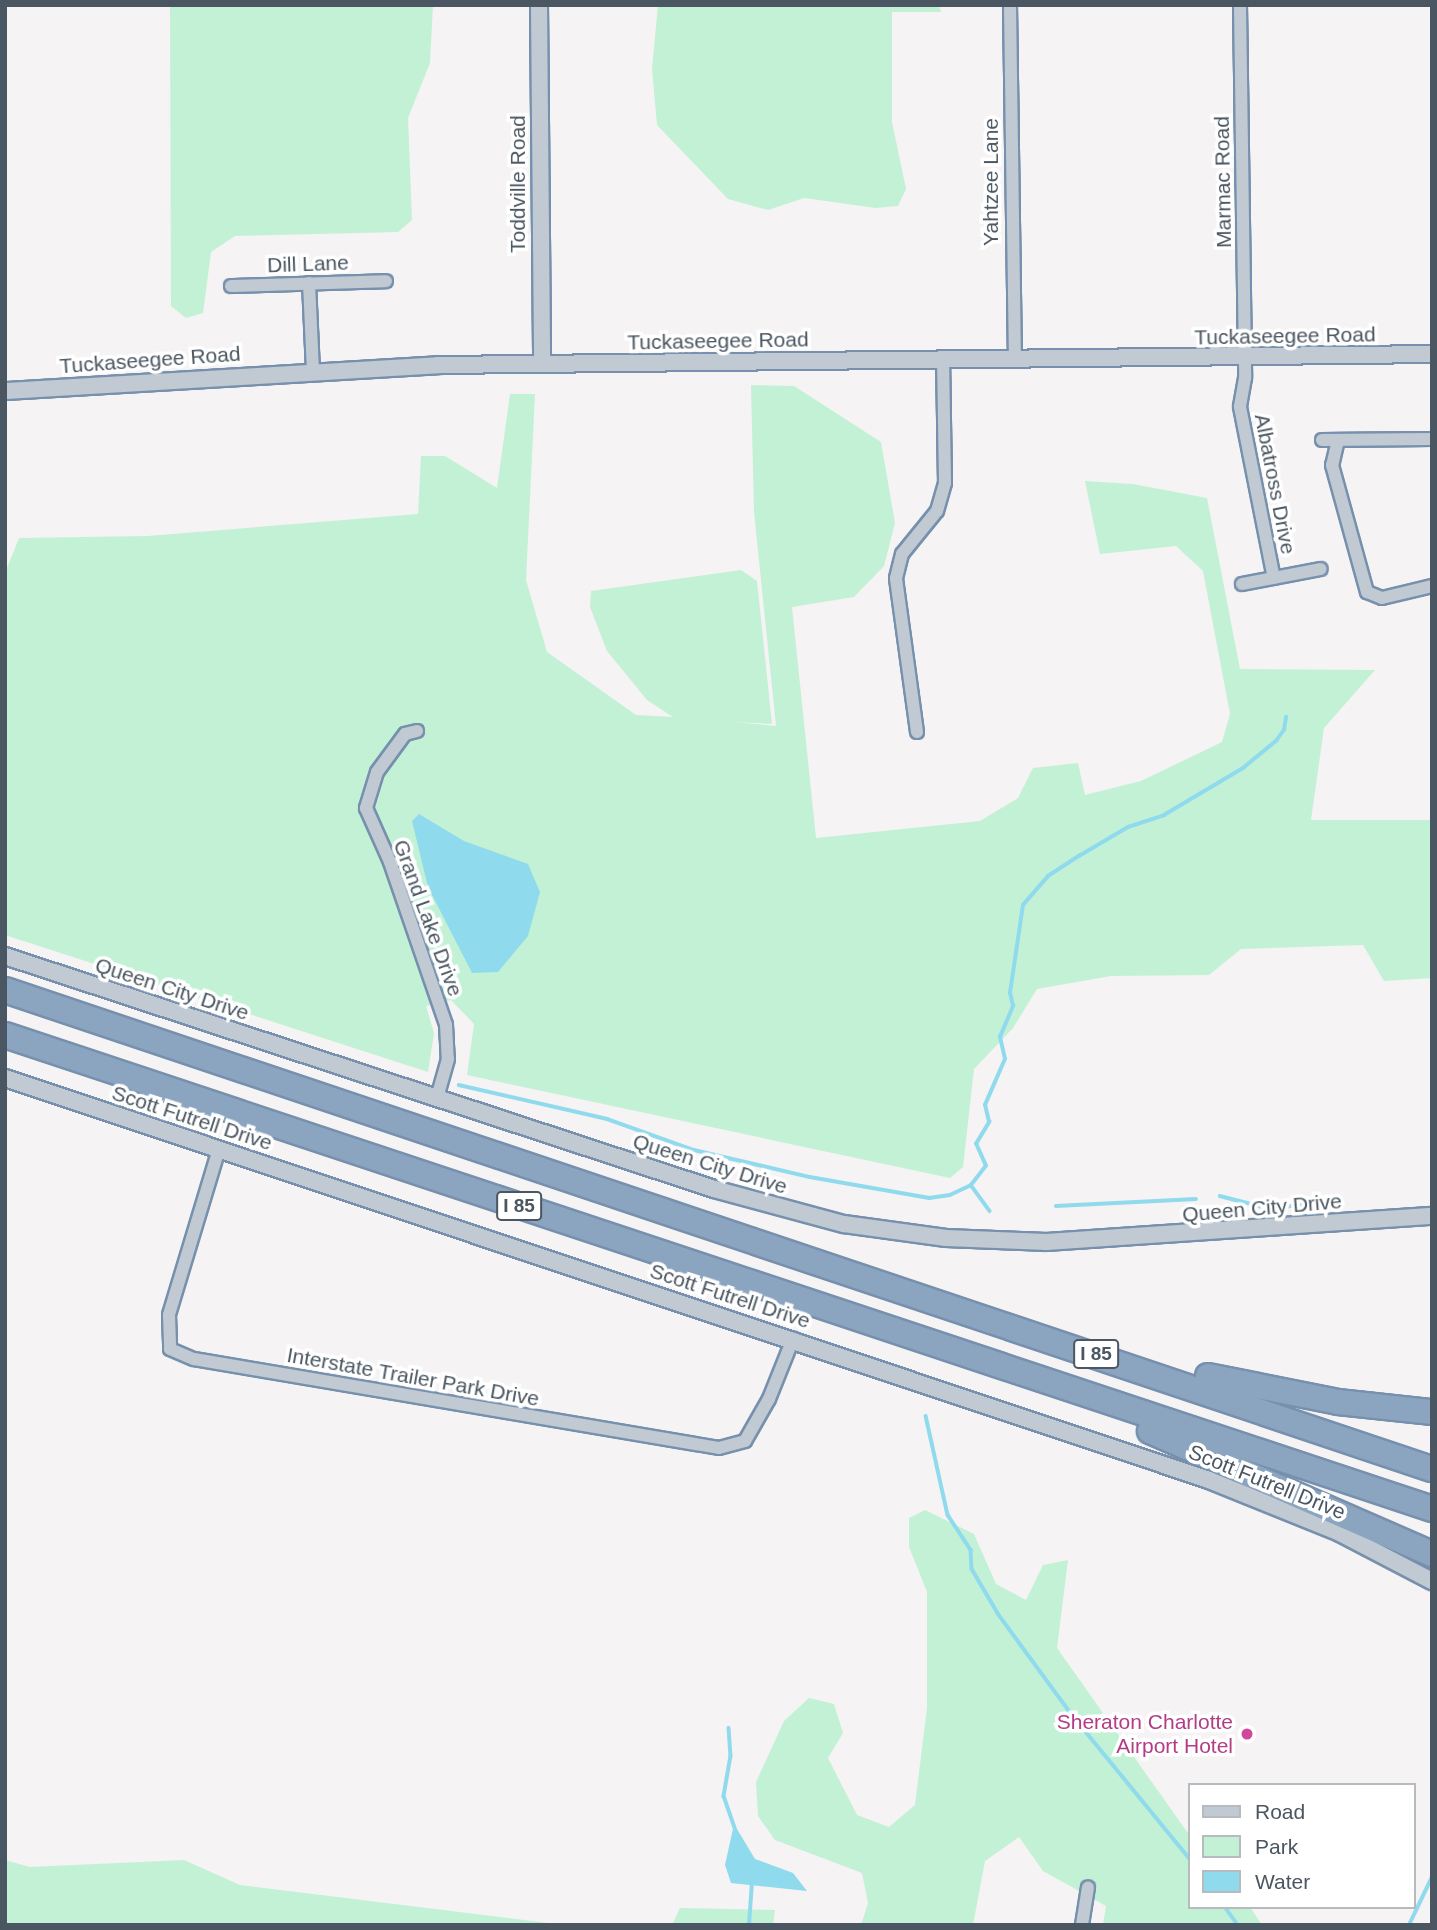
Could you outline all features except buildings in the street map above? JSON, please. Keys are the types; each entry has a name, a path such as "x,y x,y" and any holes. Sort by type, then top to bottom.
{"highway":[{"name":"I 85","path":"5,990 995,1320 1432,1469"},
{"name":"I 85","path":"5,1035 1432,1509"},
{"path":"995,1320 1252,1388 1432,1412"},
{"path":"1032,1376 1432,1554"}],"street":[{"name":"Toddville Road","path":"539,5 542,364"},
{"name":"Yahtzee Lane","path":"1010,5 1015,359"},
{"name":"Marmac Road","path":"1240,5 1244,357"},
{"name":"Dill Lane","path":"231,286 386,281"},
{"path":"309,283 313,370"},
{"name":"Tuckaseegee Road","path":"5,391 313,370 542,364 1432,354"},
{"name":"Albatross Drive","path":"1244,357 1240,407 1275,578"},
{"path":"917,732 897,578 902,554 937,511 945,483 943,360"},
{"path":"1322,440 1432,439"},
{"path":"1338,440 1332,465 1367,592 1382,598 1432,586"},
{"path":"1242,584 1321,569"},
{"name":"Grand Lake Drive","path":"417,731 405,734 377,772 366,808 390,862 446,1025 448,1059 437,1098"},
{"name":"Queen City Drive","path":"5,956 765,1205 893,1232 1072,1241 1432,1216"},
{"name":"Scott Futrell Drive","path":"5,1077 1209,1480 1340,1534 1432,1581"},
{"name":"Interstate Trailer Park Drive","path":"219,1149 169,1315 170,1349 194,1359 719,1448 745,1441 769,1399 793,1339"},
{"path":"1082,1925 1088,1887"}],"green space":[{"path":"170,5 433,5 430,63 408,118 412,220 398,232 235,236 211,252 203,313 186,318 171,306"},
{"path":"658,5 939,5 941,12 892,12 892,122 906,189 898,206 876,208 804,198 768,210 728,199 657,125 652,69"},
{"path":"751,385 794,386 881,442 895,523 884,566 854,597 792,607 816,838 980,821 1018,798 1033,768 1078,763 1085,795 1141,781 1222,742 1230,714 1203,571 1176,546 1100,554 1085,481 1133,484 1207,498 1240,669 1375,670 1324,728 1311,820 1432,820 1432,978 1384,981 1363,945 1241,949 1209,975 1111,976 1037,989 1013,1028 974,1069 963,1167 950,1178 467,1075 474,1024 451,1000 426,1006 434,1033 428,1072 5,935 5,573 19,538 148,536 418,514 421,456 445,456 497,488 510,394 535,394 526,580 547,652 636,715 673,717 647,700 607,651 590,607 591,591 741,570 757,581 772,724 735,722 776,726 754,512"},
{"path":"925,1510 974,1534 996,1584 1026,1600 1043,1565 1068,1560 1057,1648 1188,1833 1188,1909 1251,1909 1262,1925 1103,1925 1106,1906 1043,1871 1019,1837 985,1861 973,1925 861,1925 868,1903 862,1873 775,1840 758,1816 756,1782 784,1721 809,1698 834,1704 843,1733 828,1758 857,1815 889,1827 915,1805 927,1708 927,1592 909,1547 909,1518"},
{"path":"5,1860 30,1867 184,1860 240,1885 564,1925 5,1925"},
{"path":"680,1908 775,1910 773,1925 672,1925"}],"water":[{"path":"419,814 464,841 528,864 540,892 528,936 498,972 472,973 428,887 412,821"},
{"path":"734,1824 755,1859 793,1873 807,1891 731,1883 725,1865"}],"waterway":[{"path":"459,1085 607,1119 694,1150 810,1177 929,1198 950,1195 971,1185 986,1166 976,1144 989,1122 985,1105 1005,1059 1000,1037 1013,1006 1010,993 1023,905 1048,876 1079,856 1128,827 1164,815 1243,768 1276,741 1284,730 1286,717"},
{"path":"971,1185 990,1211"},
{"path":"1220,1196 1271,1209 1338,1199"},
{"path":"1056,1206 1196,1199"},
{"path":"926,1416 948,1515 971,1550 972,1569 999,1615 1073,1716 1188,1857"},
{"path":"729,1728 731,1756 724,1796 735,1828"},
{"path":"1409,1925 1432,1877"},
{"path":"749,1925 752,1882"},
{"path":"1226,1909 1238,1925"}],"place":[{"name":"Sheraton Charlotte Airport Hotel","path":"1247,1734"}]}
